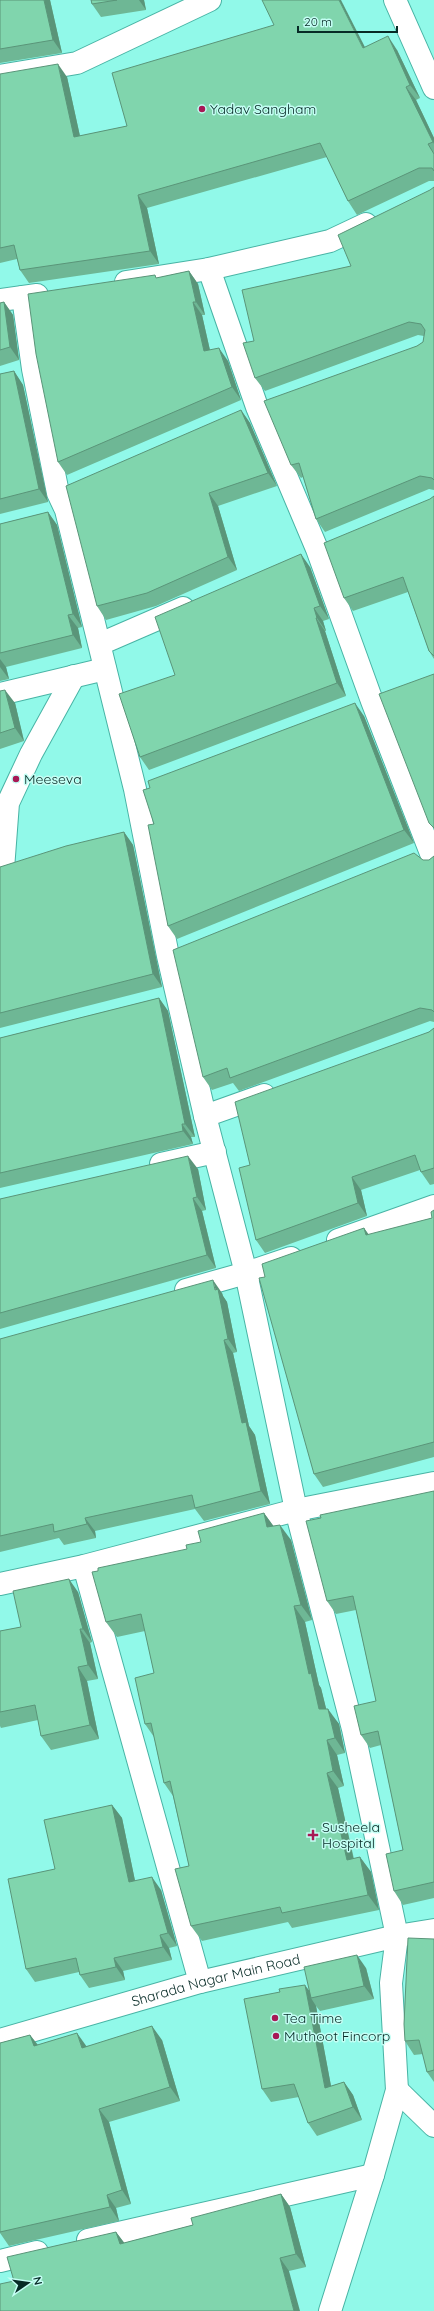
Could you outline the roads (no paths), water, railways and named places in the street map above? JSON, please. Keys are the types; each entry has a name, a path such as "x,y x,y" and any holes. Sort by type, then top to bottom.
{"street":[{"path":"0,76 77,63 210,0"},
{"path":"395,0 434,88"},
{"path":"108,284 209,269 330,241 386,215"},
{"path":"209,269 257,407 317,549 372,701 432,853 408,859"},
{"path":"0,300 54,292"},
{"path":"23,297 23,372 62,501 100,644 134,788 177,996 205,1116 246,1273 296,1510 353,1729 397,1936 391,1983 397,2090 373,2175 330,2311"},
{"path":"235,416 279,399"},
{"path":"44,515 80,484"},
{"path":"295,558 339,540"},
{"path":"100,644 201,600"},
{"path":"0,694 105,669"},
{"path":"25,862 2,870 8,803 31,754 74,676"},
{"path":"350,709 392,693"},
{"path":"134,788 157,780"},
{"path":"120,836 143,830"},
{"path":"168,956 189,947"},
{"path":"154,1002 177,996"},
{"path":"205,1116 284,1088"},
{"path":"138,1169 215,1152"},
{"path":"170,1295 246,1273 434,1206"},
{"path":"0,1584 84,1566 296,1510 433,1486"},
{"path":"84,1566 200,1982"},
{"name":"Sharada Nagar Main Road","path":"1,2034 200,1982 397,1936 434,1930"},
{"path":"397,2090 434,2126"},
{"path":"0,2261 373,2175"}],"place":[{"name":"Yadav Sangham","path":"202,109"},
{"name":"Meeseva","path":"16,779"},
{"name":"Susheela Hospital","path":"313,1835"},
{"name":"Tea Time","path":"275,2018"},
{"name":"Muthoot Fincorp","path":"276,2036"}]}
